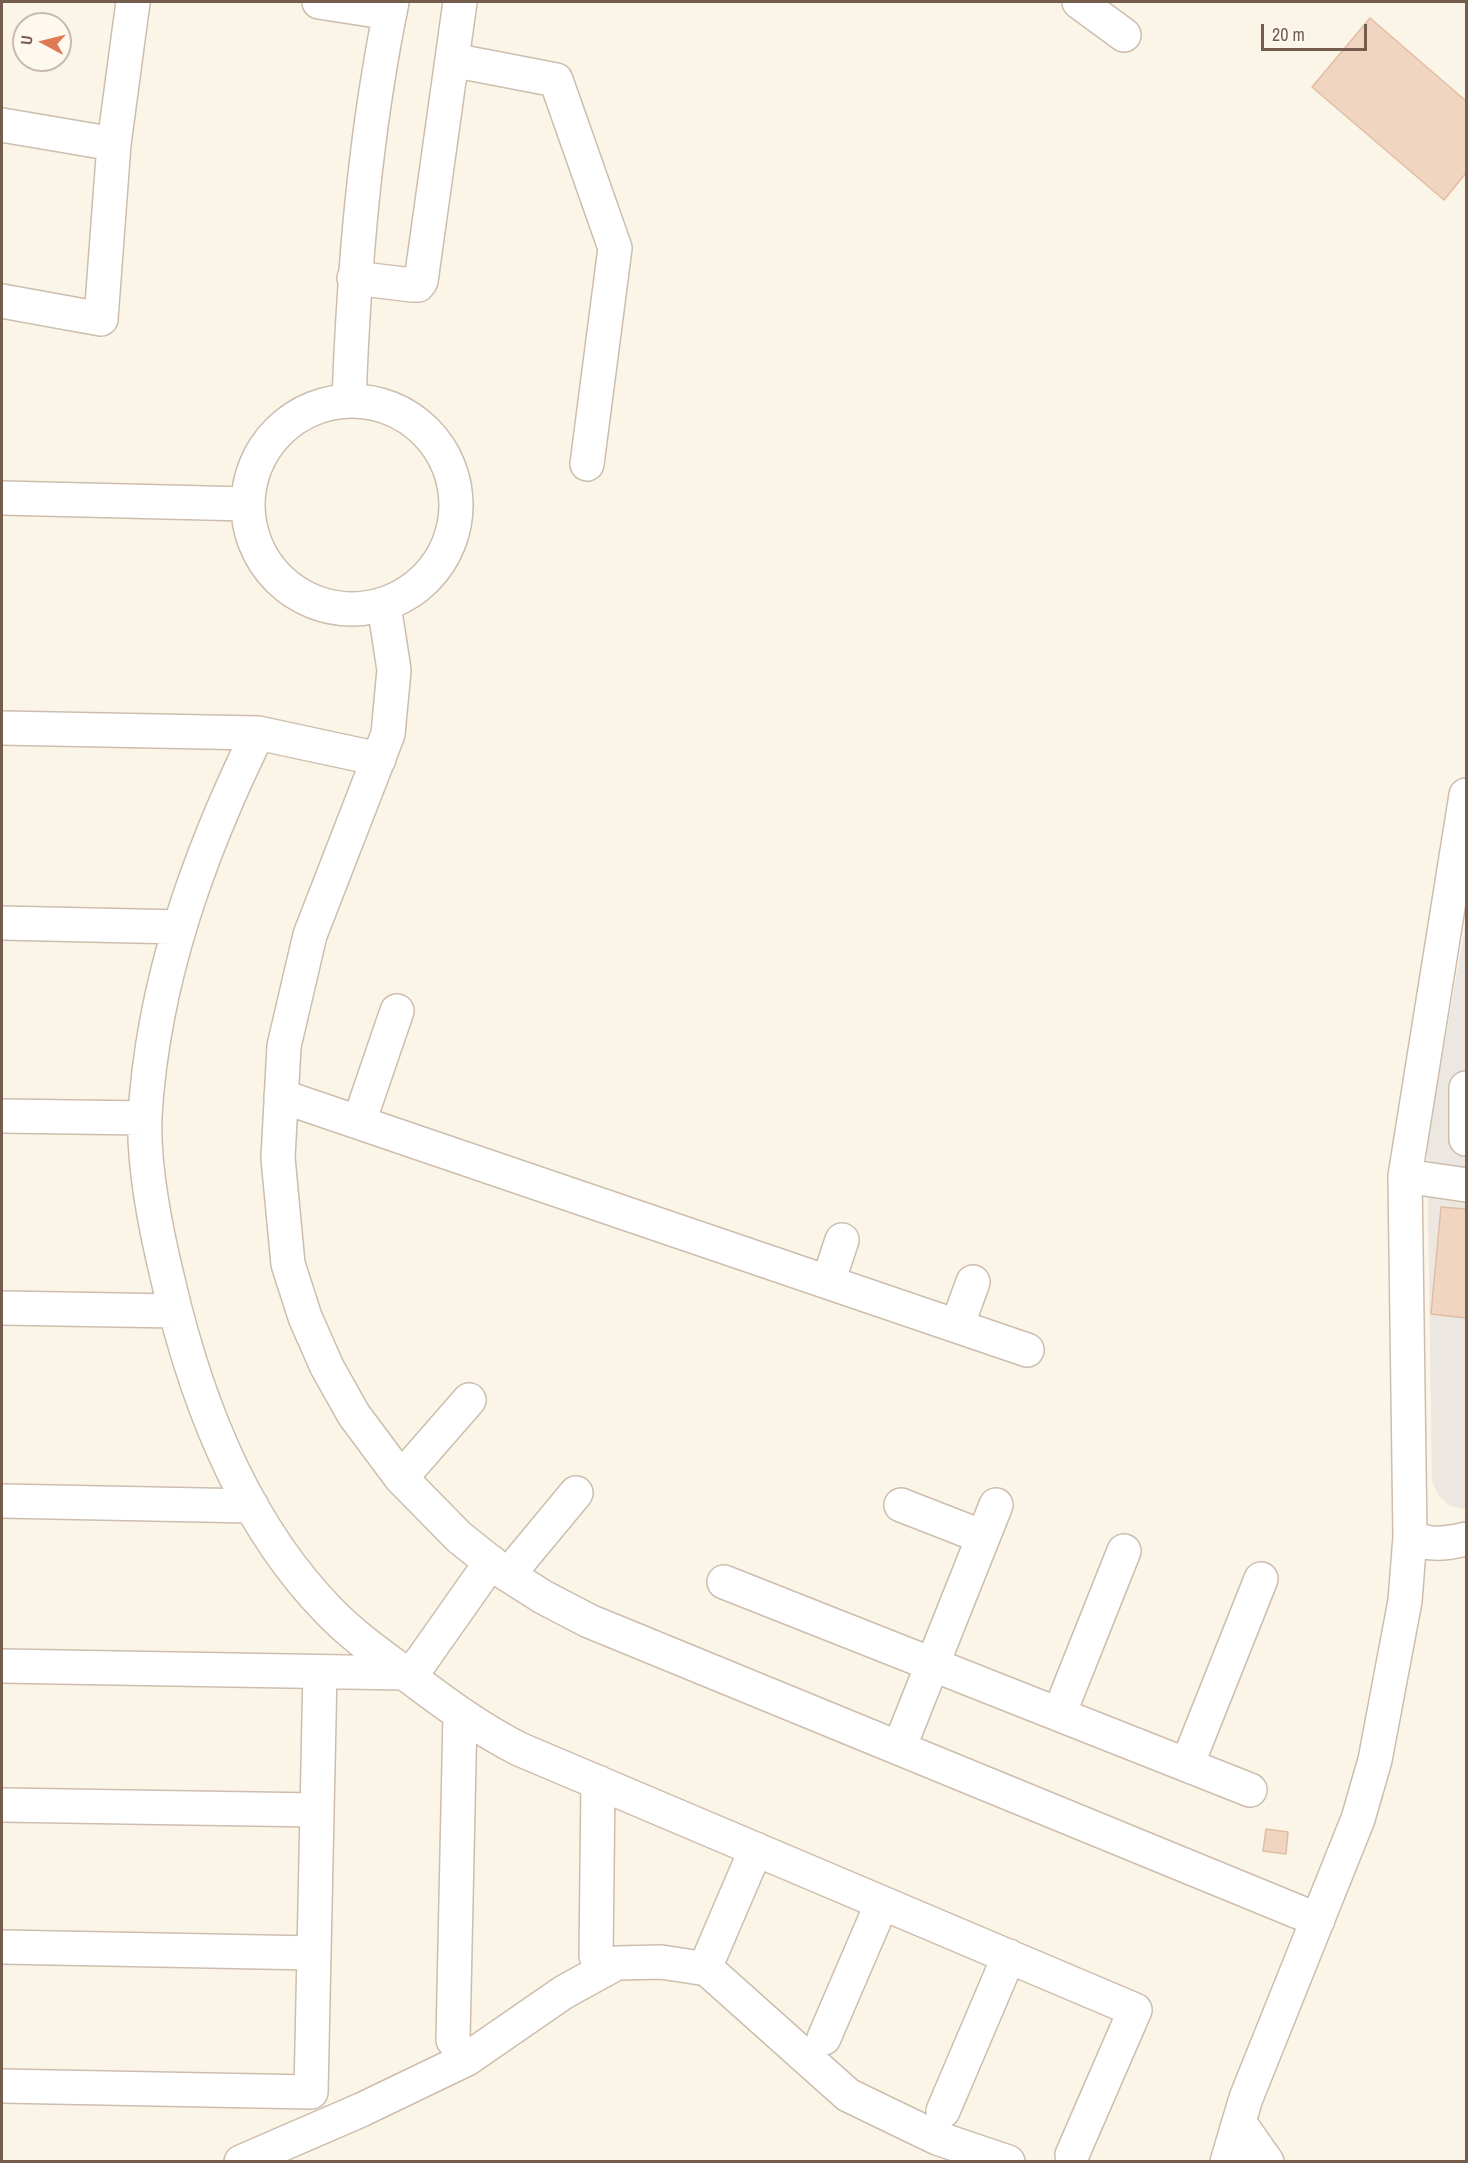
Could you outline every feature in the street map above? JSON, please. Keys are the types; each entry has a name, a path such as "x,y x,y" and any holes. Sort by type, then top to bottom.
{"street":[{"path":"2,301 101,319 114,144 133,2"},
{"path":"319,2 391,8 369,129 354,278 348,401"},
{"path":"354,278 412,285 418,285 421,280 460,2"},
{"path":"1079,2 1124,35"},
{"path":"452,60 556,80 615,248 587,464"},
{"path":"2,125 114,144"},
{"path":"348,401 388,407 421,427 435,442 445,459 456,497 451,536 438,563 419,585 384,605 355,609 326,606 307,600 290,590 264,560 250,523 248,504 256,465 278,432 310,410 348,401"},
{"path":"2,498 248,504"},
{"path":"384,605 394,670 388,734 310,935 284,1046 278,1158 288,1264 305,1317 327,1367 354,1415 400,1478 444,1523 499,1568 543,1597 589,1621 1318,1920"},
{"path":"2,728 258,733 379,759"},
{"path":"258,733 228,795 206,849 180,927 160,1011 145,1118 155,1215 175,1311 195,1378 217,1432 252,1506 274,1543 328,1610 360,1640 460,1714 519,1749 1135,2010 1072,2155"},
{"path":"1227,2162 1242,2110 1359,1819 1375,1760 1407,1588 1409,1542 1405,1176 1467,795"},
{"path":"2,923 180,927"},
{"path":"359,1122 397,1011"},
{"path":"1467,1088 1467,1139"},
{"path":"281,1096 1027,1350"},
{"path":"2,1116 145,1118"},
{"path":"1405,1176 1467,1185"},
{"path":"828,1282 842,1240"},
{"path":"957,1326 973,1282"},
{"path":"2,1308 175,1311"},
{"path":"400,1478 469,1400"},
{"path":"2,1666 405,1673 414,1669 499,1568 576,1493"},
{"path":"2,1501 252,1506"},
{"path":"901,1505 983,1537"},
{"path":"899,1748 996,1505"},
{"path":"1409,1542 1436,1545 1467,1539"},
{"path":"1059,1714 1124,1551"},
{"path":"1187,1765 1261,1579"},
{"path":"724,1582 1250,1790"},
{"path":"2,2086 311,2092 320,1672"},
{"path":"453,2040 460,1714"},
{"path":"596,1956 598,1782"},
{"path":"2,1804 318,1810"},
{"path":"711,1954 756,1849"},
{"path":"824,2038 882,1903"},
{"path":"2,1947 314,1953"},
{"path":"943,2111 1009,1956"},
{"path":"240,2162 361,2110 466,2059 564,1992 617,1963 661,1962 707,1969 848,2095 937,2138 1008,2162"},
{"path":"1207,2162 1242,2110"},
{"path":"1242,2110 1268,2162"}],"shaded area":[{"path":"1466,922 1466,1509 1450,1506 1439,1496 1432,1481 1427,1143"}],"building":[{"path":"1370,18 1466,101 1466,173 1444,200 1312,87"},
{"path":"1441,1207 1466,1209 1466,1318 1431,1314"},
{"path":"1266,1829 1288,1832 1286,1854 1263,1851"}]}
